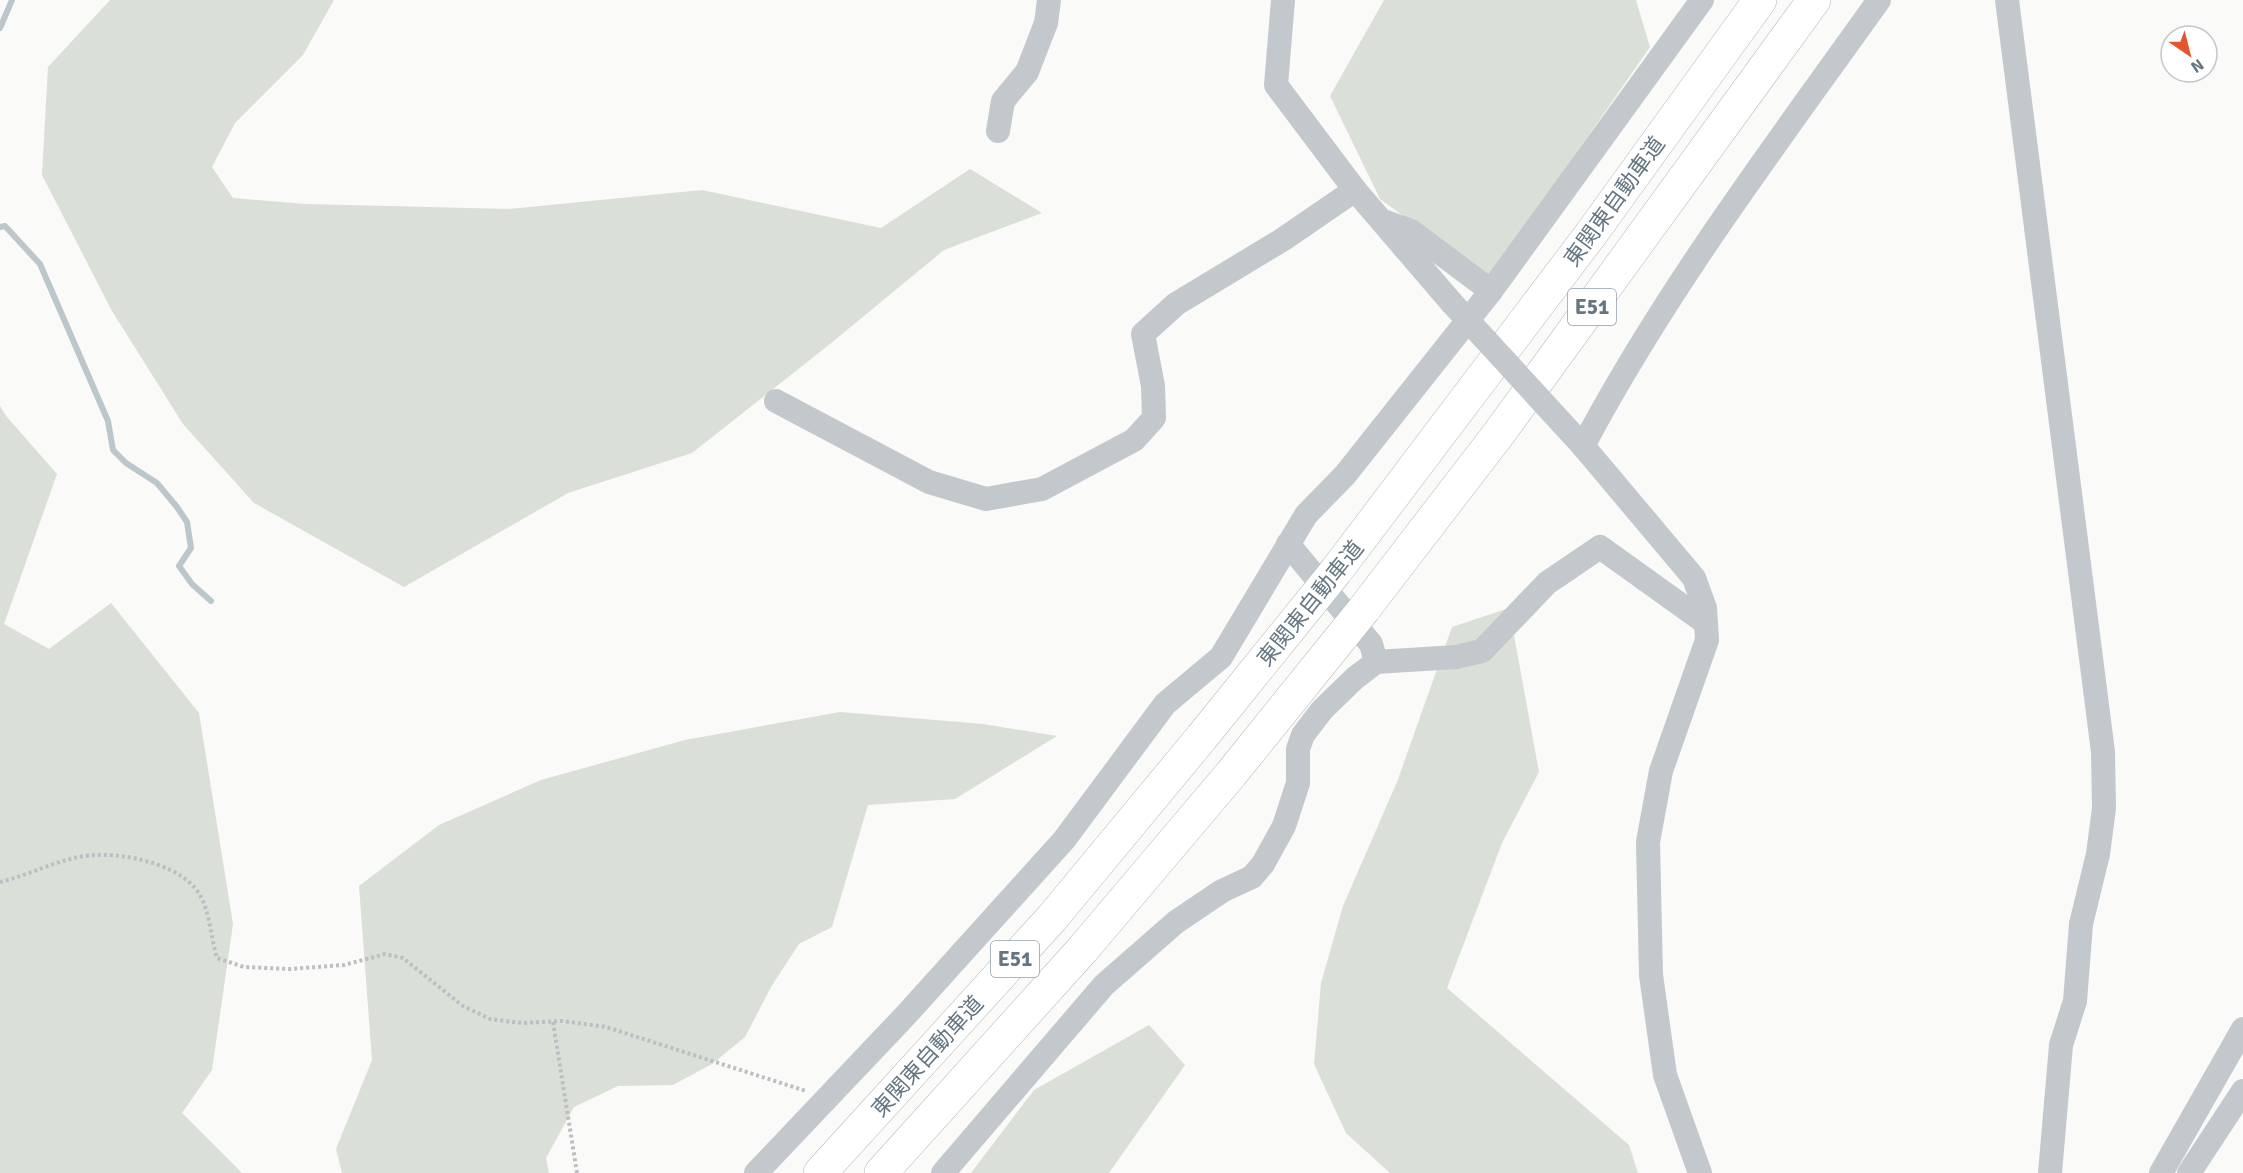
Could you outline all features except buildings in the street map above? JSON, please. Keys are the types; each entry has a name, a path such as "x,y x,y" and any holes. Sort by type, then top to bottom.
{"highway":[{"name":"東関東自動車道","path":"820,1173 1052,918 1336,571 1591,234 1760,0"},
{"name":"東関東自動車道","path":"881,1173 1083,949 1231,774 1364,609 1500,432 1814,0"}],"street":[{"path":"998,130 1004,101 1027,72 1046,23 1048,0"},
{"path":"1283,0 1276,85 1355,190 1450,302 1583,446 1694,578 1705,608 1707,640 1660,771 1648,842 1651,975 1665,1075 1700,1173"},
{"path":"756,1173 1064,840 1166,704 1221,657 1306,515 1345,475 1491,291 1702,0"},
{"path":"1583,446 1623,371 1690,265 1879,0"},
{"path":"2007,0 2103,752 2104,808 2098,854 2081,924 2075,1001 2061,1045 2050,1173"},
{"path":"776,401 929,482 987,499 1042,489 1134,441 1154,418 1153,386 1143,334 1176,304 1282,240 1355,190"},
{"path":"1381,220 1411,231 1491,291"},
{"path":"1288,544 1371,644 1376,662"},
{"path":"943,1173 1104,985 1176,922 1222,891 1252,877 1263,864 1284,826 1298,783 1298,749 1303,735 1322,711 1355,678 1376,662 1456,657 1482,651 1546,583 1600,547 1706,623"},
{"path":"2161,1173 2243,1029"},
{"path":"2189,1173 2243,1091"}],"path":[{"path":"0,882 34,874 75,857 130,856 175,872 195,888 206,909 217,958 244,967 290,969 344,965 385,954 403,958 463,1006 490,1019 606,1027 799,1087 825,1101"},
{"path":"553,1022 577,1173"}],"shaded area":[{"path":"110,0 334,0 303,55 235,123 212,167 233,198 306,204 509,209 702,190 881,228 970,169 1042,213 944,250 692,453 568,493 404,587 254,503 183,424 112,311 42,175 48,67"},
{"path":"1384,0 1636,0 1650,47 1489,279 1380,199 1330,96"},
{"path":"0,406 6,416 57,474 4,624 49,649 111,603 199,713 233,924 212,1070 182,1113 242,1173 0,1173"},
{"path":"1509,608 1539,772 1502,843 1447,988 1629,1145 1638,1173 1390,1173 1346,1133 1314,1064 1321,983 1343,906 1397,782 1452,627"},
{"path":"840,712 983,724 1057,736 955,799 868,805 832,927 799,944 771,987 745,1037 712,1064 673,1085 618,1086 574,1107 546,1158 549,1173 342,1173 336,1149 372,1060 359,886 439,825 541,780 685,740"},
{"path":"1149,1025 1185,1065 1109,1173 971,1173 1034,1090"}],"waterway":[{"path":"0,28 12,0"},
{"path":"0,227 5,226 40,264 108,421 113,450 126,463 157,483 187,522 191,548 179,566 192,584 211,601"}]}
